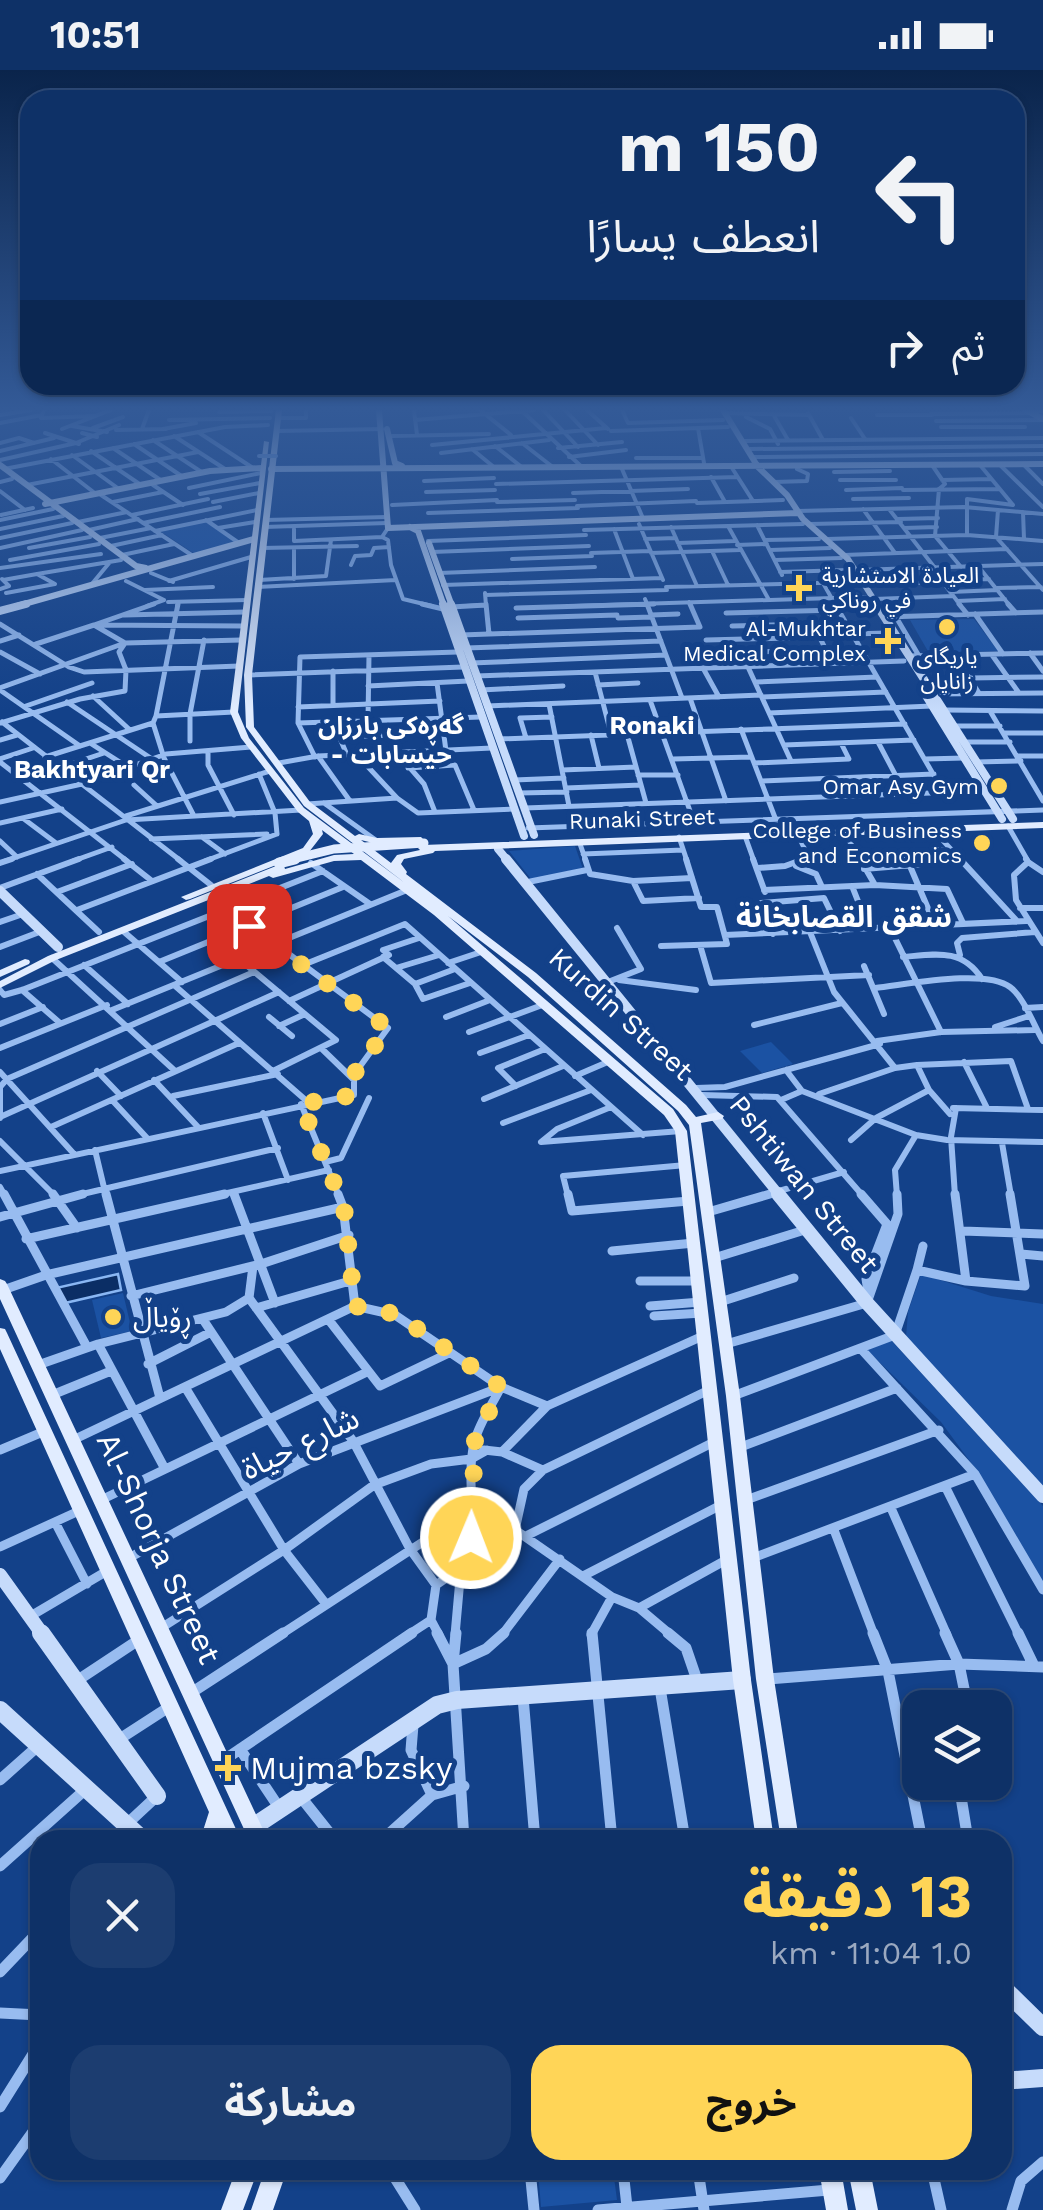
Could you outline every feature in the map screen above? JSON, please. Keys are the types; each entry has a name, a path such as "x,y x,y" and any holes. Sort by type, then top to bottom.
{"main road":[{"path":"55,510 122,558"},
{"path":"56,510 111,546 130,572"},
{"name":"Kurdin Street","path":"261,510 252,546 256,579 234,712 269,770 314,821 484,951 669,1112 681,1131"},
{"name":"Kurdin Street","path":"260,517 261,510"},
{"path":"388,510 396,524 423,530 565,520"},
{"path":"389,515 423,530 499,522 795,512"},
{"path":"700,515 795,512 842,557 945,710 1006,817"},
{"path":"423,530 443,585 446,608"},
{"path":"423,530 481,717 514,809 528,832"},
{"path":"1,610 88,589 130,572 252,546"},
{"path":"1,610 130,572 252,546"},
{"name":"Kurdin Street","path":"250,741 243,670 244,619 256,579"},
{"path":"869,598 891,617 893,638"},
{"path":"451,620 460,634 462,650"},
{"path":"911,658 932,706 984,792 1006,817"},
{"path":"472,679 487,706 524,808 528,832"},
{"name":"Kurdin Street","path":"304,806 404,874 520,965 693,1121 726,1344 765,1679 788,1830"},
{"name":"Runaki Street","path":"420,847 679,837 698,830 744,836 932,828 1006,817"},
{"name":"Runaki Street","path":"420,847 583,845 777,823 1006,817 1043,822"},
{"path":"98,935 122,930 211,885 306,850 318,834 314,821"},
{"path":"339,828 377,841 528,832 583,845"},
{"path":"398,840 397,849 420,847"},
{"path":"0,974 279,866 342,853 420,847 583,845 611,840"},
{"path":"404,874 397,861 420,847"},
{"name":"Pshtiwan Street","path":"498,848 611,981 895,1335 1043,1496"},
{"path":"306,850 323,854 310,863"},
{"path":"162,911 310,863 348,856 367,861"},
{"path":"0,890 42,932 55,953"},
{"path":"0,988 55,953"},
{"path":"507,971 520,965"},
{"path":"693,1121 718,1116"},
{"path":"681,1131 742,1680 764,1830"},
{"path":"692,1224 709,1218"},
{"name":"Al-Shorja Street","path":"1,1288 255,1830"},
{"name":"Al-Shorja Street","path":"0,1333 228,1830"},
{"path":"0,1575 158,1796"},
{"path":"259,1830 280,1809 419,1714 457,1700 765,1679"},
{"path":"171,1706 191,1693"},
{"path":"0,1710 128,1830"},
{"path":"212,1830 219,1811"},
{"path":"1012,1997 1043,2027"},
{"path":"1012,2080 1043,2078"},
{"path":"232,2210 243,2180"},
{"path":"262,2210 272,2180"},
{"path":"861,2180 867,2210"}],"street":[{"path":"2,517 25,510"},
{"path":"2,517 31,510"},
{"path":"124,510 193,556"},
{"path":"14,567 8,558 35,555 158,510"},
{"path":"0,548 88,534 135,517 196,510"},
{"path":"224,510 232,515"},
{"path":"291,528 405,510"},
{"path":"428,510 423,530 442,541 702,526 901,523 936,527"},
{"path":"428,513 522,510"},
{"path":"560,510 565,520"},
{"path":"578,510 598,580"},
{"path":"638,510 640,528 672,603"},
{"path":"698,510 702,526"},
{"path":"833,510 874,554"},
{"path":"795,512 837,510"},
{"path":"863,510 895,553"},
{"path":"890,510 953,596 1003,654"},
{"path":"938,510 935,536 961,567"},
{"path":"966,510 966,535"},
{"path":"1041,586 996,537 998,510 1043,511"},
{"path":"1019,510 1024,539"},
{"path":"496,550 499,511"},
{"path":"27,545 35,540 153,530 232,515 389,515"},
{"path":"382,536 389,515"},
{"path":"0,530 62,516"},
{"path":"2,517 35,540"},
{"path":"218,528 260,517 291,528 358,529 361,538"},
{"path":"901,523 938,518"},
{"path":"206,520 252,546 357,546"},
{"path":"525,522 528,538"},
{"path":"553,522 556,536"},
{"path":"469,524 472,540"},
{"path":"784,524 792,539"},
{"path":"757,525 787,584"},
{"path":"440,526 442,541"},
{"path":"728,526 768,600"},
{"path":"291,528 294,541 382,536 388,540 404,600 446,608 486,605"},
{"path":"671,528 697,586"},
{"path":"614,529 671,669 701,731 726,801"},
{"path":"0,538 25,533 88,534"},
{"path":"88,534 111,563"},
{"path":"645,539 738,545 966,535 1043,541"},
{"path":"111,546 162,536"},
{"path":"767,544 792,539 825,542"},
{"path":"256,579 326,576 331,540"},
{"path":"1034,540 1043,550"},
{"path":"2,578 111,563 174,544"},
{"path":"27,545 42,563"},
{"path":"432,552 682,552 738,545"},
{"path":"169,581 216,566 252,546"},
{"path":"351,565 355,556 371,556 374,548 389,547"},
{"path":"294,548 294,578"},
{"path":"508,549 517,583"},
{"path":"775,560 1007,549"},
{"path":"477,550 482,572"},
{"path":"712,551 728,585"},
{"path":"512,559 590,552"},
{"path":"0,568 101,554"},
{"path":"550,558 552,569"},
{"path":"88,589 111,563"},
{"path":"780,572 1043,564"},
{"path":"210,601 216,566"},
{"path":"978,566 1016,613"},
{"path":"439,573 595,568"},
{"path":"153,570 184,588"},
{"path":"130,572 145,590 177,608 244,619"},
{"path":"2,591 31,592 56,584 37,574"},
{"path":"184,576 184,588"},
{"path":"2,578 10,586 2,591"},
{"path":"443,585 662,578"},
{"path":"256,579 396,580"},
{"path":"485,595 989,579"},
{"path":"589,580 596,605"},
{"path":"823,582 944,793"},
{"path":"484,584 489,634"},
{"path":"953,596 1041,586"},
{"path":"145,590 213,588"},
{"path":"2,591 23,605"},
{"path":"513,594 520,633"},
{"path":"918,597 932,616"},
{"path":"516,608 832,598 1005,599"},
{"path":"36,644 166,601"},
{"path":"115,615 210,601 244,619"},
{"path":"689,602 718,668"},
{"path":"720,602 738,639"},
{"path":"614,604 622,630"},
{"path":"177,608 154,719 156,741 166,754 194,816"},
{"path":"726,614 838,610"},
{"path":"794,611 801,624"},
{"path":"911,658 891,617 1043,612"},
{"path":"518,618 678,614"},
{"path":"94,626 173,627 244,619"},
{"path":"0,689 125,643 204,640 244,619"},
{"path":"732,626 846,623"},
{"path":"0,624 84,672 166,668 368,670 666,655"},
{"path":"813,624 826,650"},
{"path":"781,625 797,651"},
{"path":"94,626 125,643"},
{"path":"460,634 700,627"},
{"path":"572,631 582,672"},
{"path":"852,634 893,638"},
{"path":"0,641 20,635"},
{"path":"706,640 789,638"},
{"path":"190,741 190,714 204,640"},
{"path":"350,802 301,736 300,657 661,641"},
{"path":"1,722 67,702 126,690 126,670 119,652 125,643"},
{"path":"712,654 861,649"},
{"path":"815,650 822,664"},
{"path":"0,652 40,674"},
{"path":"755,652 762,666"},
{"path":"970,678 1008,678 1043,672 1030,653"},
{"path":"368,686 561,673 1043,653"},
{"path":"368,655 368,720"},
{"path":"992,655 1019,693"},
{"path":"955,656 979,694"},
{"path":"748,667 791,762"},
{"path":"703,668 718,697"},
{"path":"333,671 333,705"},
{"path":"528,832 613,825 698,830 664,732 634,671"},
{"path":"595,672 611,734"},
{"path":"561,673 566,703"},
{"path":"755,682 877,677"},
{"path":"0,679 10,684"},
{"path":"829,679 837,694"},
{"path":"437,683 446,750"},
{"path":"598,685 638,683"},
{"path":"26,706 92,684"},
{"path":"481,690 563,686"},
{"path":"0,689 80,746"},
{"path":"487,706 886,692"},
{"path":"933,694 1043,693"},
{"path":"93,696 130,730"},
{"path":"67,702 152,759"},
{"path":"298,707 440,702"},
{"path":"549,704 569,806"},
{"path":"769,712 932,706"},
{"path":"826,710 834,726"},
{"path":"945,710 1043,711"},
{"path":"990,711 1043,800"},
{"path":"1026,711 1041,733"},
{"path":"45,758 154,719 234,712"},
{"path":"298,723 481,717"},
{"path":"526,738 520,718 552,717"},
{"path":"1,722 211,885"},
{"path":"333,722 347,755"},
{"path":"499,739 904,724"},
{"path":"954,726 1000,726"},
{"path":"740,730 777,823 920,814 1006,817 1043,810"},
{"path":"1005,733 1041,733"},
{"path":"339,737 444,734"},
{"path":"626,734 646,804"},
{"path":"0,740 17,735"},
{"path":"591,735 599,768"},
{"path":"784,746 914,740"},
{"path":"0,802 82,784 166,754 208,751 250,741"},
{"path":"878,742 896,776"},
{"path":"964,742 1010,742"},
{"path":"90,743 129,768"},
{"path":"841,744 857,777"},
{"path":"33,748 0,760 152,882"},
{"path":"0,862 316,756 492,748"},
{"path":"208,751 208,765 234,814"},
{"path":"396,752 424,784 435,812"},
{"path":"60,768 104,753"},
{"path":"356,754 397,798 420,813 514,809"},
{"path":"976,762 1043,757"},
{"path":"925,759 964,758"},
{"path":"673,759 849,760"},
{"path":"408,768 454,766 474,810"},
{"path":"514,780 599,768 678,774"},
{"path":"269,770 277,834"},
{"path":"0,778 14,774"},
{"path":"761,781 934,774"},
{"path":"872,777 882,795"},
{"path":"134,784 158,806"},
{"path":"519,794 641,786"},
{"path":"524,808 984,792"},
{"path":"908,794 920,814"},
{"path":"124,818 274,813 324,803 397,798"},
{"path":"324,803 377,841"},
{"path":"608,805 613,825"},
{"path":"0,823 62,809"},
{"path":"1006,817 1028,862 1043,872"},
{"path":"23,818 56,844"},
{"path":"932,828 1016,920"},
{"path":"844,832 875,885"},
{"path":"795,866 808,856 797,833"},
{"path":"151,839 277,834"},
{"path":"77,910 277,834"},
{"path":"744,836 758,868 766,901"},
{"path":"202,837 225,854"},
{"path":"660,946 727,944 717,907 701,907 679,837"},
{"path":"0,841 17,857"},
{"path":"683,850 583,845 587,870 597,878 692,878"},
{"path":"0,890 112,848"},
{"path":"857,856 950,849"},
{"path":"904,853 935,925"},
{"path":"864,869 960,861"},
{"path":"1028,862 1014,875 1020,908 1043,943"},
{"path":"310,863 370,904"},
{"path":"57,892 132,864"},
{"path":"758,868 795,866 816,874 822,886"},
{"path":"528,882 587,870"},
{"path":"0,988 4,994 22,990 323,872"},
{"path":"38,874 98,935"},
{"path":"633,881 643,901 698,898"},
{"path":"764,890 875,885 947,889 963,923"},
{"path":"852,886 869,929"},
{"path":"159,962 343,887"},
{"path":"0,1048 60,1023 128,1004 407,890"},
{"path":"230,891 243,903"},
{"path":"257,897 278,914"},
{"path":"773,934 760,903 766,901 824,898 840,931"},
{"path":"1020,908 1043,908"},
{"path":"0,922 23,914"},
{"path":"215,914 237,931"},
{"path":"724,935 1026,921"},
{"path":"303,965 405,924 642,1135"},
{"path":"0,1171 354,1095 353,1078 388,1028 249,926"},
{"path":"611,981 641,969 616,928"},
{"path":"890,928 941,1032"},
{"path":"122,930 159,962 192,1001 305,1103 344,1207 355,1306"},
{"path":"0,948 42,932"},
{"path":"810,932 827,978 842,1003 879,1043 895,1068"},
{"path":"960,955 958,943 962,938 1035,932"},
{"path":"289,1000 389,955 384,950 419,938"},
{"path":"700,945 711,983 869,975"},
{"path":"415,984 484,951"},
{"path":"55,953 67,972 174,1070"},
{"path":"396,968 439,954"},
{"path":"903,957 960,955 974,964 982,980"},
{"path":"383,958 415,984 424,999 470,983"},
{"path":"174,1096 276,1073 335,1038 239,959"},
{"path":"84,965 128,1004"},
{"path":"864,966 884,1014"},
{"path":"2,1082 254,972"},
{"path":"875,988 982,980 1012,987 1043,1041"},
{"path":"611,981 696,990"},
{"path":"22,990 60,1023"},
{"path":"2,1082 1,1117 278,992"},
{"path":"446,1017 490,1000"},
{"path":"754,1025 842,1003"},
{"path":"469,1032 544,1004"},
{"path":"0,1024 42,1007"},
{"path":"990,1029 1043,1008"},
{"path":"279,1026 305,1014"},
{"path":"269,1017 292,1036"},
{"path":"699,1092 879,1043 941,1032 1035,1030"},
{"path":"480,1053 529,1035"},
{"path":"52,1127 239,1043"},
{"path":"322,1049 353,1078"},
{"path":"516,1086 498,1068 544,1049"},
{"path":"574,1076 610,1060"},
{"path":"817,1094 895,1068 1011,1060 1028,1109"},
{"path":"964,1062 987,1108"},
{"path":"918,1064 929,1090 949,1110 948,1140 963,1230 966,1281"},
{"path":"484,1099 564,1066"},
{"path":"786,1070 802,1091"},
{"path":"97,1071 122,1096"},
{"path":"154,1080 174,1096 198,1127"},
{"path":"2,1082 30,1103 74,1154"},
{"path":"503,1122 591,1090"},
{"path":"851,1140 876,1118 929,1090"},
{"path":"781,1100 802,1091 817,1094 916,1135 1002,1143 1043,1142"},
{"path":"699,1092 767,1094 781,1100 844,1172 886,1224 866,1279 868,1300"},
{"path":"26,1239 288,1180 327,1166 341,1158 348,1135 366,1113 369,1098"},
{"path":"112,1100 147,1138"},
{"path":"611,1107 557,1129 540,1142 681,1131"},
{"path":"949,1110 1043,1110"},
{"path":"263,1113 288,1180"},
{"path":"868,1300 898,1214 896,1170 916,1135"},
{"path":"0,1142 58,1200 76,1228"},
{"path":"916,1270 966,1281 1025,1286 1002,1143"},
{"path":"0,1217 104,1188 278,1148"},
{"path":"95,1150 140,1334 160,1398"},
{"path":"686,1165 563,1176 572,1211 690,1201"},
{"path":"709,1218 844,1172"},
{"path":"0,1187 46,1274 111,1371 165,1469"},
{"path":"232,1192 248,1229 257,1265 276,1302"},
{"path":"1,1288 46,1274 344,1207"},
{"path":"714,1258 808,1229"},
{"path":"963,1230 1043,1234"},
{"path":"131,1296 257,1265 349,1235"},
{"path":"612,1251 694,1243"},
{"path":"732,1396 895,1335 923,1246"},
{"path":"1021,1254 1043,1256"},
{"path":"38,1366 93,1345 226,1312 248,1298 257,1265"},
{"path":"720,1302 794,1278"},
{"path":"256,1308 350,1281"},
{"path":"640,1281 698,1281"},
{"path":"248,1298 353,1441 410,1549 436,1585 432,1620 453,1664"},
{"path":"726,1344 868,1300"},
{"path":"72,1440 355,1306 396,1314 501,1387 547,1406"},
{"path":"652,1311 702,1307"},
{"path":"202,1318 299,1464"},
{"path":"328,1319 380,1386 449,1353"},
{"path":"148,1364 211,1332"},
{"path":"502,1452 547,1406 705,1335"},
{"path":"861,1349 939,1430 975,1474 1043,1590"},
{"path":"52,1395 111,1371"},
{"path":"101,1500 367,1372"},
{"path":"185,1387 216,1444 284,1550 326,1604"},
{"path":"436,1585 461,1568 468,1557 472,1454 501,1387"},
{"name":"شارع حياة","path":"128,1558 299,1464 501,1387"},
{"path":"738,1448 897,1388"},
{"path":"520,1533 524,1489 542,1470 711,1390"},
{"path":"742,1502 939,1430"},
{"path":"0,1450 45,1431"},
{"path":"520,1533 716,1441"},
{"path":"161,1628 284,1550 374,1484 487,1450 502,1452 542,1470"},
{"path":"750,1560 975,1474"},
{"path":"765,1679 958,1664 1039,1666 945,1486"},
{"path":"583,1576 723,1504"},
{"path":"891,1508 958,1664 964,1690"},
{"path":"0,1548 81,1510"},
{"path":"191,1693 472,1510"},
{"path":"55,1522 87,1584"},
{"path":"472,1523 520,1533 612,1597 640,1608 686,1648 698,1683"},
{"path":"834,1530 888,1671 920,1830"},
{"path":"640,1608 730,1558"},
{"path":"453,1664 474,1658 491,1647 560,1560"},
{"path":"461,1568 453,1664 464,1830"},
{"path":"28,1616 109,1570"},
{"path":"611,1830 590,1638 612,1597"},
{"path":"222,1761 432,1620"},
{"path":"74,1682 140,1639"},
{"path":"660,1688 684,1830"},
{"path":"523,1697 534,1830"},
{"path":"118,1740 171,1706"},
{"path":"419,1714 410,1731 411,1750 432,1796"},
{"path":"0,1780 38,1746"},
{"path":"240,1749 280,1809"},
{"path":"393,1830 432,1796 464,1786"},
{"path":"40,1830 87,1788"},
{"path":"300,1795 327,1830"},
{"path":"135,1830 158,1796"},
{"path":"962,1800 967,1830"},
{"path":"0,1866 30,1839"},
{"path":"0,1972 30,1940"},
{"path":"0,2013 30,2014"},
{"path":"0,2107 30,2059"},
{"path":"0,2178 30,2136"},
{"path":"1012,2210 1019,2182 1028,2170 1043,2162"},
{"path":"396,2180 415,2210"},
{"path":"531,2180 534,2210"},
{"path":"624,2180 627,2208"},
{"path":"699,2180 703,2205"},
{"path":"934,2180 941,2210"},
{"path":"598,2210 703,2205 833,2190"}],"shaded area":[{"path":"204,521 236,542 195,554 160,531"},
{"path":"974,619 998,651 929,653 910,620"},
{"path":"575,846 583,869 531,879 509,851"},
{"path":"771,1042 793,1064 762,1073 740,1051"},
{"path":"118,1274 121,1290 65,1303 56,1288"},
{"path":"921,1274 991,1296 1043,1304 1043,1488 906,1337 908,1312"},
{"name":"ڕۆیاڵ","path":"123,1293 132,1331 101,1338 92,1300"},
{"path":"891,1340 1043,1506 1043,1583 977,1471 941,1422 867,1350"},
{"path":"539,2180 614,2180 617,2200 541,2207"}],"place":[{"name":"العيادة الاستشارية في روناكي","path":"799,588"},
{"name":"یاریگای زانایان","path":"947,627"},
{"name":"Al-Mukhtar Medical Complex","path":"888,641"},
{"name":"Omar Asy Gym","path":"999,786"},
{"name":"College of Business and Economics","path":"982,843"},
{"name":"ڕۆیاڵ","path":"113,1317"},
{"name":"Mujma bzsky","path":"228,1768"}],"district":[{"name":"Ronaki","path":"652,725"},
{"name":"گەڕەکی بارزان - حیسابات","path":"391,740"},
{"name":"Bakhtyari Qr","path":"92,769"},
{"name":"شقق القصابخانة","path":"844,916"}],"route":[{"path":"249,926 388,1028 354,1074 354,1095 301,1104 344,1207 355,1306 396,1314 501,1387 475,1441 471,1538"}]}
